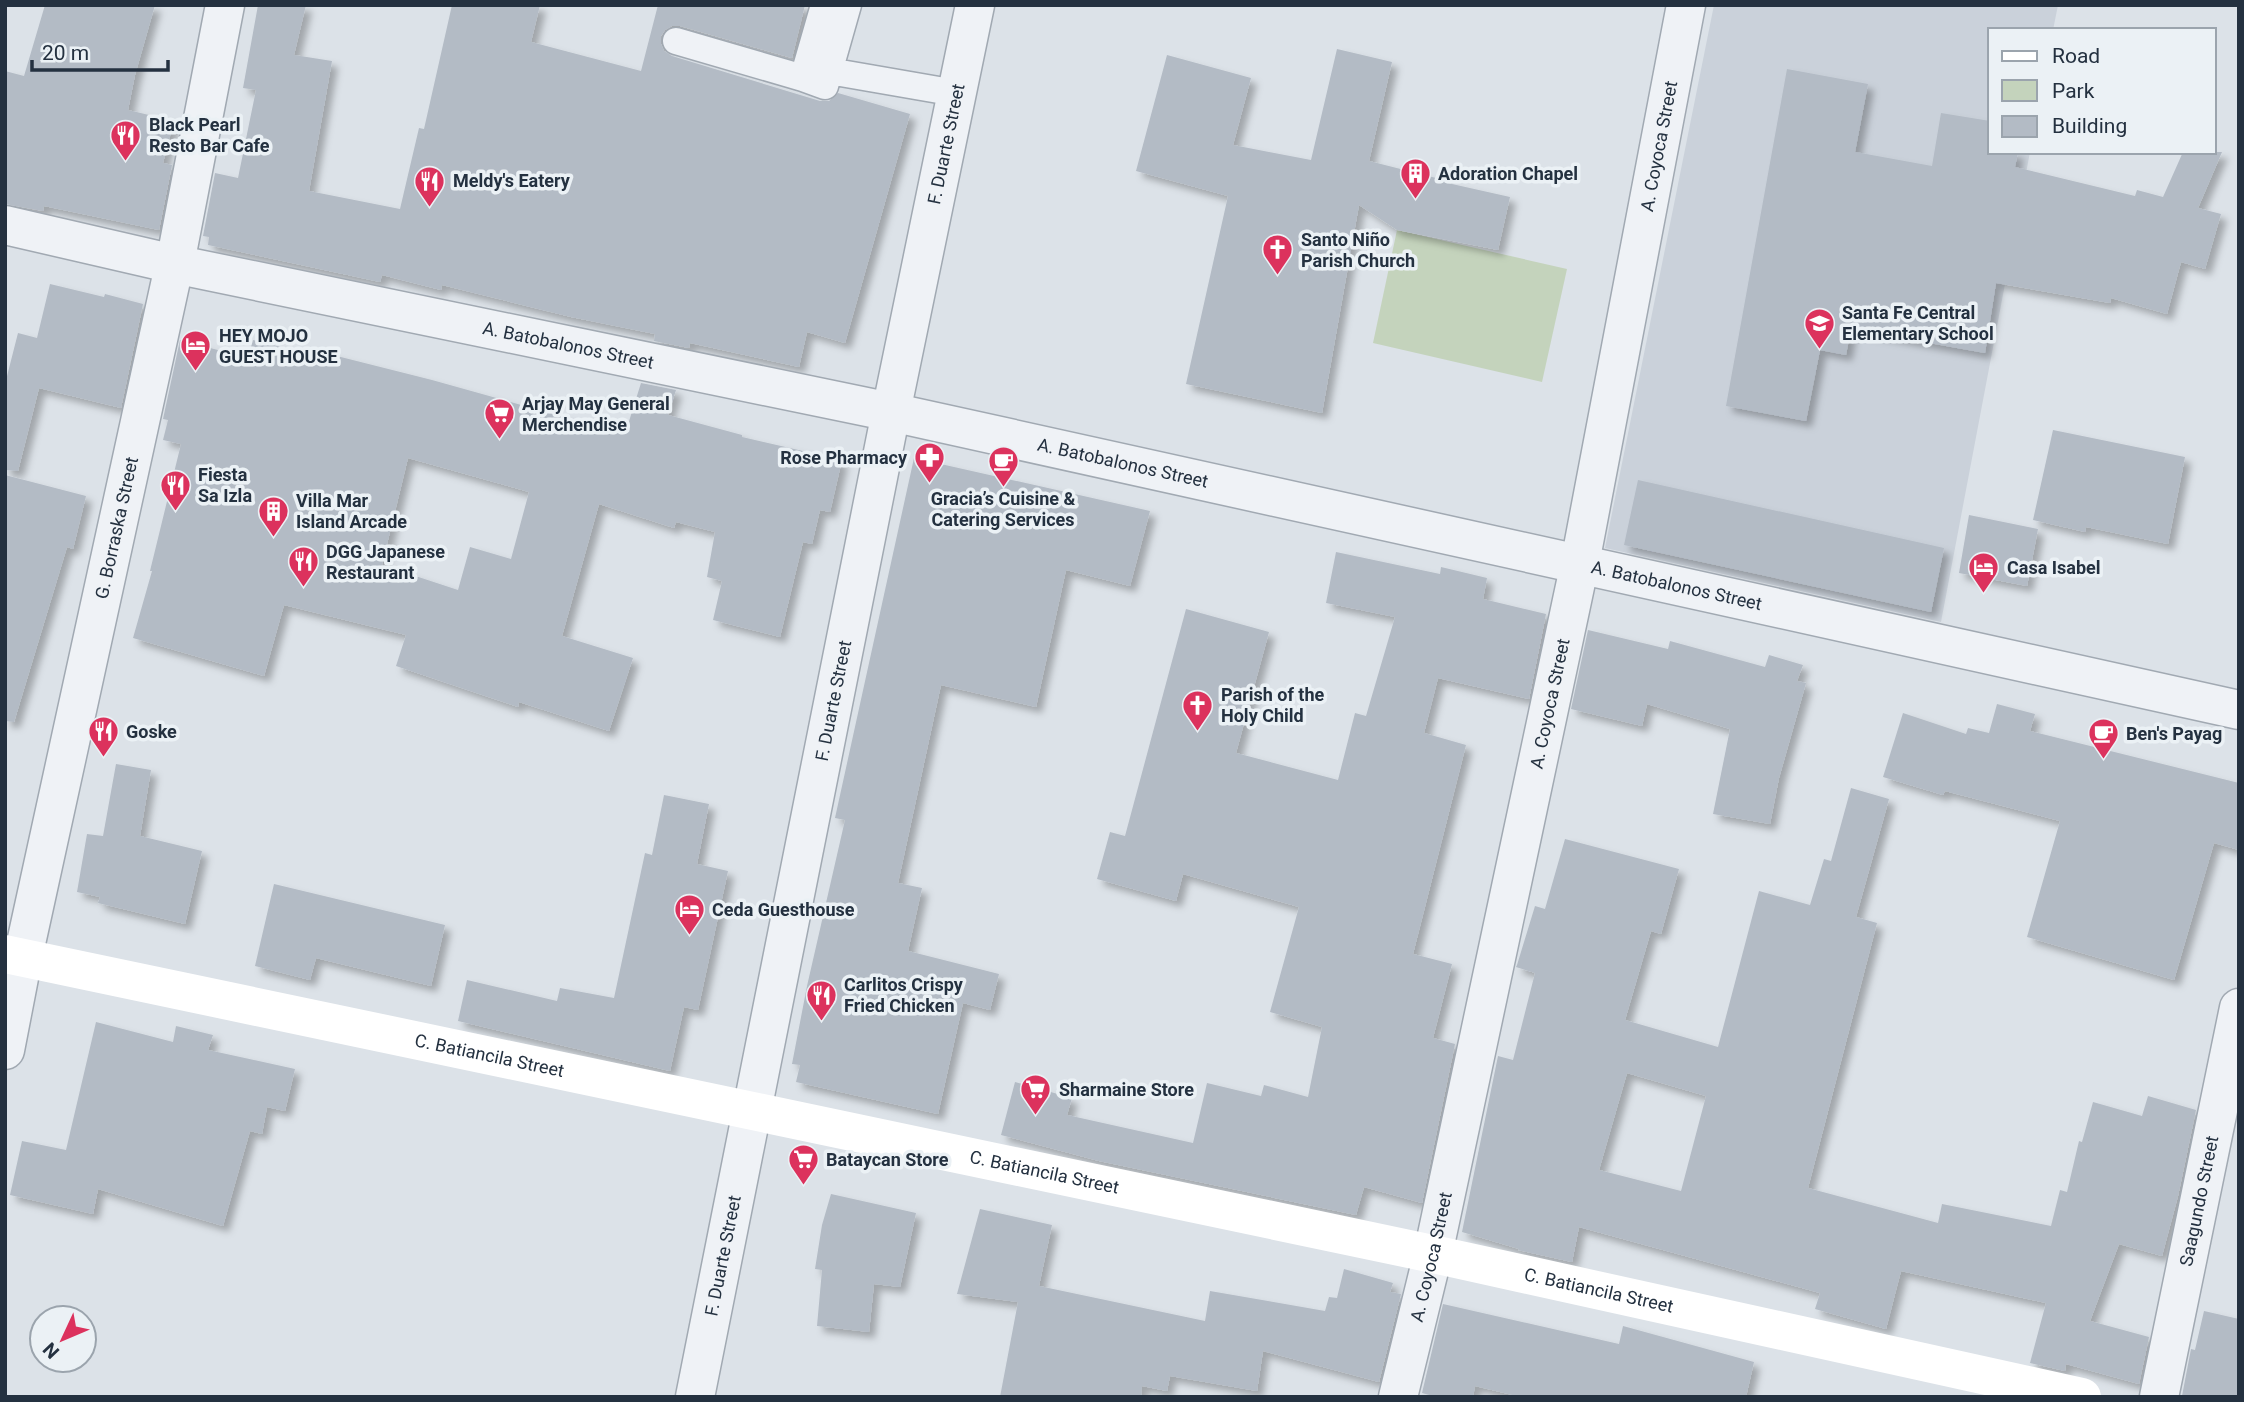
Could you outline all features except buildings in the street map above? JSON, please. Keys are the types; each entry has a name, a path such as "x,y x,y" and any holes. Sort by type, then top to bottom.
{"main road":[{"name":"C. Batiancila Street","path":"14,956 1433,1254 2082,1397"}],"street":[{"name":"G. Borraska Street","path":"5,1050 14,956 174,264 225,5"},
{"name":"F. Duarte Street","path":"695,1397 975,5"},
{"name":"A. Coyoca Street","path":"1398,1397 1433,1254 1580,562 1686,5"},
{"name":"A. Batobalonos Street","path":"5,225 174,264 891,412 2239,709"},
{"name":"Saagundo Street","path":"2159,1397 2239,1008"}],"lane":[{"path":"803,78 824,5"},
{"path":"676,41 825,86 848,5"},
{"path":"830,71 956,93"}],"shaded area":[{"name":"Santa Fe Central Elementary School","path":"1714,5 2058,5 2053,28 1988,28 1988,154 2030,154 1941,622 1605,548"}],"green space":[{"path":"1397,230 1567,269 1542,382 1373,343"}],"place":[{"name":"Black Pearl Resto Bar Cafe","path":"126,162"},
{"name":"Adoration Chapel","path":"1415,201"},
{"name":"Meldy's Eatery","path":"430,208"},
{"name":"Santo Niño Parish Church","path":"1278,277"},
{"name":"Santa Fe Central Elementary School","path":"1819,350"},
{"name":"HEY MOJO GUEST HOUSE","path":"196,373"},
{"name":"Arjay May General Merchendise","path":"499,441"},
{"name":"Rose Pharmacy","path":"930,485"},
{"name":"Gracia’s Cuisine & Catering Services","path":"1003,488"},
{"name":"Fiesta Sa Izla","path":"175,512"},
{"name":"Villa Mar Island Arcade","path":"273,538"},
{"name":"DGG Japanese Restaurant","path":"303,589"},
{"name":"Casa Isabel","path":"1984,595"},
{"name":"Parish of the Holy Child","path":"1198,732"},
{"name":"Goske","path":"103,759"},
{"name":"Ben's Payag","path":"2103,761"},
{"name":"Ceda Guesthouse","path":"689,937"},
{"name":"Carlitos Crispy Fried Chicken","path":"821,1022"},
{"name":"Sharmaine Store","path":"1036,1117"},
{"name":"Bataycan Store","path":"803,1187"}]}
